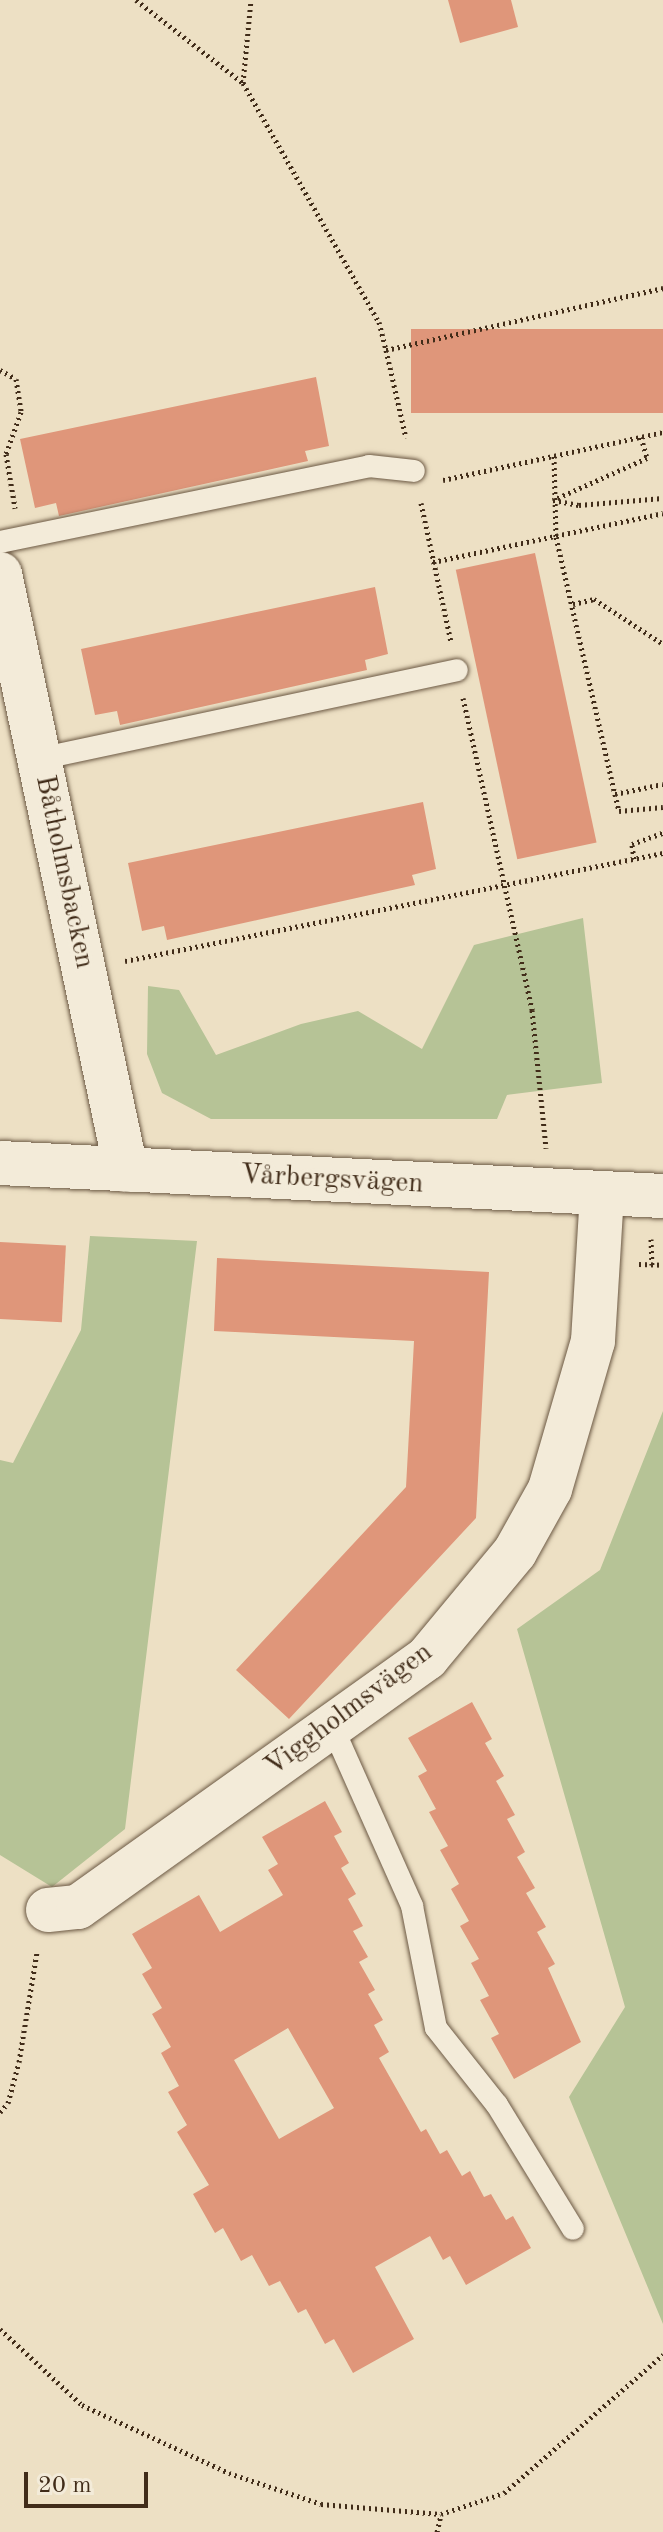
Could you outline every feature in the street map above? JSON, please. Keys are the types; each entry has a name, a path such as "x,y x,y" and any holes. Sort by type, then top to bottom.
{"street":[{"name":"Båtholmsbacken","path":"0,574 126,1170"},
{"name":"Vårbergsvägen","path":"0,1163 663,1196"},
{"name":"Viggholmsvägen","path":"48,1910 78,1907 427,1658 515,1552 550,1489 593,1341 602,1193"}],"lane":[{"path":"0,542 369,466 414,471"},
{"path":"39,759 457,670"},
{"path":"332,1726 412,1906 436,2028 497,2105 573,2229"}],"path":[{"path":"136,0 243,83 379,322 532,1010 546,1142 545,1190"},
{"path":"243,83 251,0"},
{"path":"386,350 663,288"},
{"path":"414,471 430,483 663,432"},
{"path":"553,500 647,458 641,437"},
{"path":"554,456 556,537 619,811 663,807"},
{"path":"553,500 579,505 663,498"},
{"path":"433,562 663,513"},
{"path":"573,604 594,599 663,644"},
{"path":"615,794 663,784"},
{"path":"634,859 632,844 663,833"},
{"path":"85,969 663,853"},
{"path":"0,2112 8,2103 19,2062 30,1980 48,1910"},
{"path":"0,2329 82,2405 229,2473 321,2504 441,2514 504,2493 663,2355"},
{"path":"437,2532 441,2514"}],"green space":[{"path":"583,918 602,1083 507,1095 497,1119 211,1119 162,1093 147,1054 148,986 179,990 216,1055 301,1024 358,1011 422,1049 474,945"},
{"path":"90,1236 197,1241 125,1829 52,1887 0,1855 0,1460 13,1463 81,1330"},
{"path":"663,1411 663,2324 569,2097 625,2007 517,1629 600,1570"}],"building":[{"path":"448,0 511,0 518,27 460,43"},
{"path":"411,329 663,329 663,413 411,413"},
{"path":"316,377 329,446 305,451 308,461 59,516 56,503 35,508 20,439"},
{"path":"535,553 597,843 517,859 456,570"},
{"path":"375,587 388,654 365,660 367,670 120,725 117,711 95,715 81,649"},
{"path":"423,802 436,869 412,875 415,885 167,940 164,926 142,931 128,863"},
{"path":"0,1242 66,1245 62,1322 0,1319"},
{"path":"217,1258 489,1272 476,1518 289,1719 236,1670 406,1487 414,1341 214,1331"},
{"path":"472,1702 492,1739 485,1743 504,1776 496,1781 515,1815 507,1819 525,1852 517,1857 535,1888 526,1893 546,1927 537,1932 555,1964 548,1968 581,2042 514,2079 491,2038 499,2034 480,2000 489,1996 471,1963 479,1959 460,1926 469,1921 451,1889 459,1884 440,1850 448,1846 429,1812 436,1809 418,1776 427,1771 408,1738"},
{"path":"325,1801 342,1832 334,1836 349,1863 341,1868 356,1894 348,1899 363,1926 353,1931 368,1957 359,1962 375,1990 368,1994 383,2020 374,2025 389,2052 379,2058 421,2132 426,2129 440,2154 447,2150 462,2176 470,2171 484,2197 491,2194 506,2220 513,2216 531,2248 466,2285 450,2256 443,2260 430,2236 375,2267 414,2339 353,2373 334,2339 325,2344 306,2309 298,2313 280,2281 269,2286 252,2255 241,2261 223,2228 215,2233 193,2194 209,2185 177,2132 187,2125 168,2092 179,2086 161,2053 171,2047 152,2014 162,2008 142,1974 152,1968 132,1934 199,1895 220,1932 283,1895 268,1870 278,1864 262,1837","holes":["288,2028 334,2108 279,2139 234,2060"]}]}
